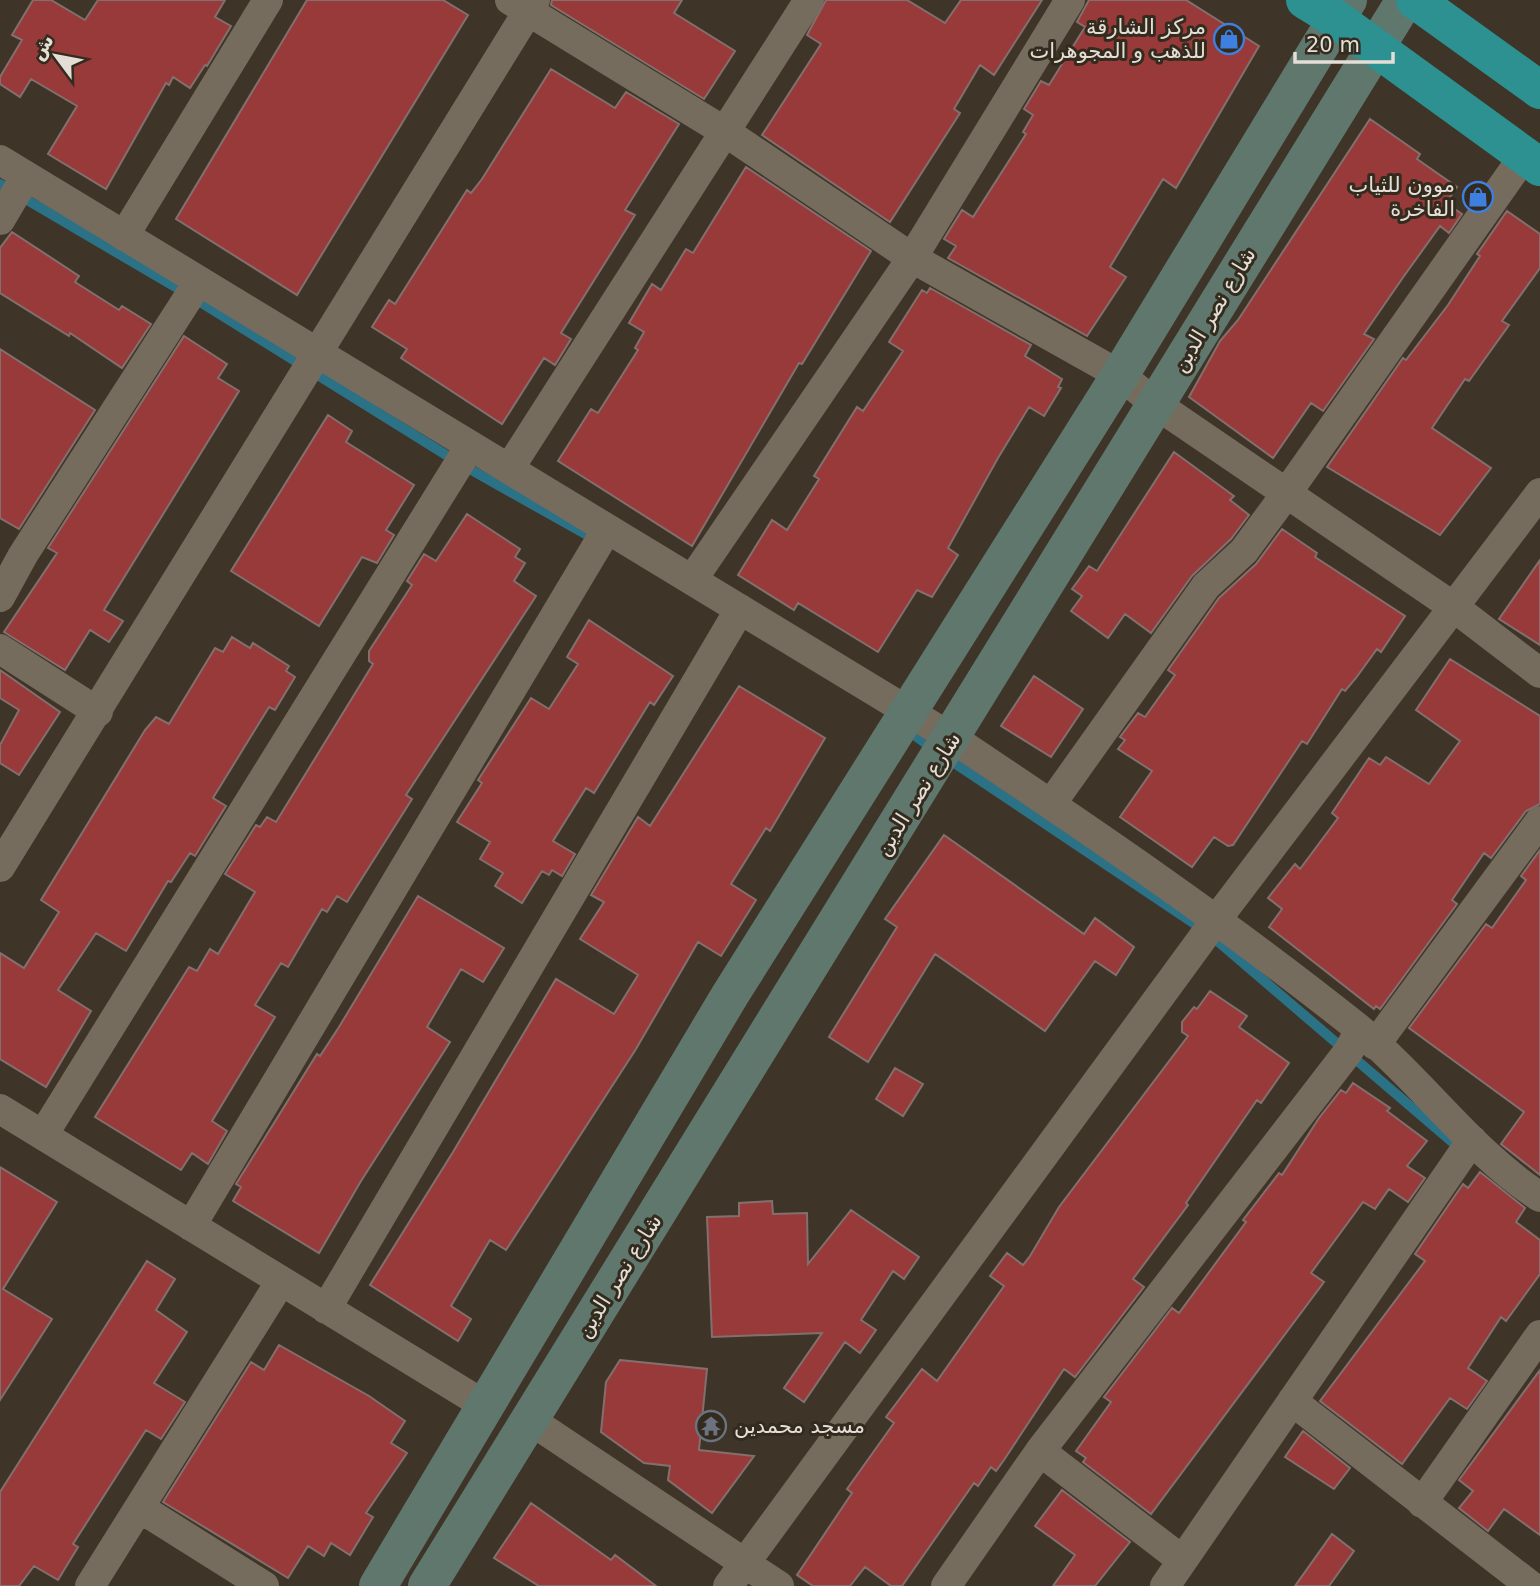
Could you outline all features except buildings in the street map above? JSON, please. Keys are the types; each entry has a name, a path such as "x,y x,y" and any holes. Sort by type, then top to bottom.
{"highway":[{"path":"1415,0 1540,90"},
{"path":"1330,6 1376,47 1532,162"}],"street":[{"path":"124,236 268,0"},
{"path":"509,469 727,133 809,0"},
{"path":"692,580 912,258 1070,0"},
{"name":"شارع نصر الدين","path":"427,1586 1405,0"},
{"path":"0,867 318,354 524,4 727,133 912,258 1120,375 1286,494 1455,608 1540,673"},
{"path":"378,1586 730,995 1120,375 1330,6"},
{"path":"0,160 952,738 1051,804 1217,921 1367,1037 1492,1163 1540,1197"},
{"path":"1051,804 1206,586 1244,551 1532,162"},
{"path":"0,220 26,176"},
{"path":"0,597 11,548 199,281"},
{"path":"43,1135 470,446"},
{"path":"728,1586 1217,921 1540,493"},
{"path":"191,1226 607,528"},
{"path":"326,1309 740,609"},
{"path":"0,649 98,712"},
{"path":"946,1586 1041,1451 1348,1052 1367,1037 1540,821"},
{"path":"0,1109 486,1406"},
{"path":"1165,1586 1472,1140"},
{"path":"90,1586 281,1281"},
{"path":"1422,1503 1540,1335"},
{"path":"1292,1401 1531,1586"},
{"path":"530,1420 779,1586"},
{"path":"1041,1451 1182,1560"},
{"path":"140,1508 264,1586"}],"waterway":[{"path":"0,184 189,295 459,463 596,540"},
{"path":"907,730 935,750"},
{"path":"947,758 1207,932 1458,1147"}],"place":[{"name":"مركز الشارقة للذهب و المجوهرات","path":"1229,39"},
{"name":"موون للثياب الفاخرة","path":"1478,197"},
{"name":"مسجد محمدين","path":"711,1426"}]}
